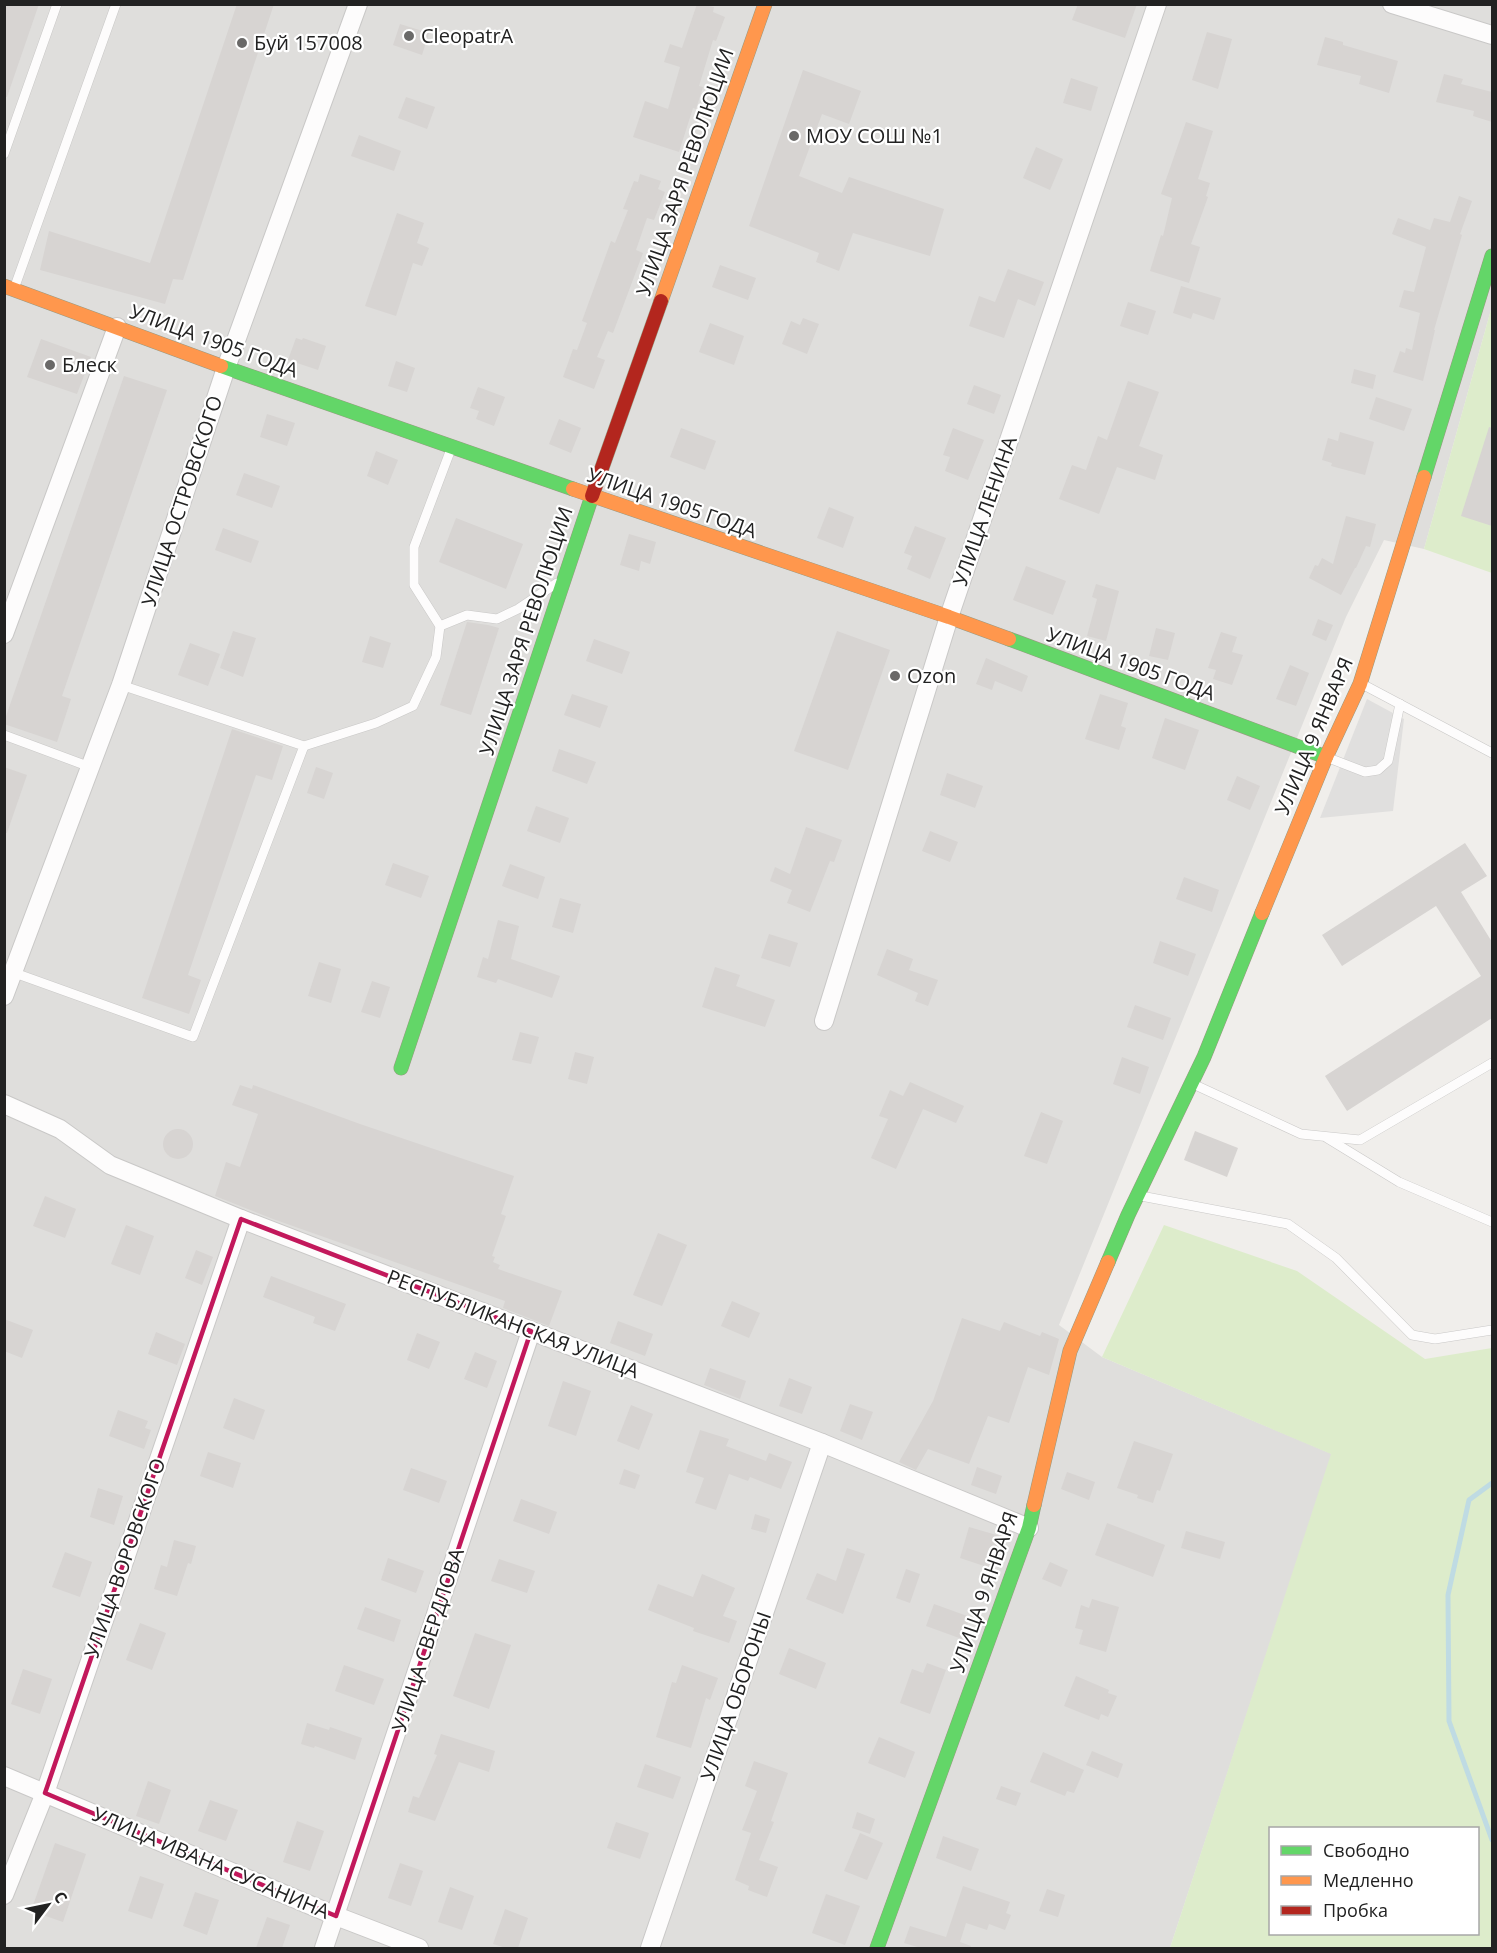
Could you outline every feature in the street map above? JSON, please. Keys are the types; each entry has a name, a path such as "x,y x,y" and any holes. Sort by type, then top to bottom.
{"street":[{"name":"УЛИЦА ОСТРОВСКОГО","path":"4,996 121,685 226,368 358,4"},
{"name":"УЛИЦА ЗАРЯ РЕВОЛЮЦИИ","path":"401,1068 592,496 765,4"},
{"name":"УЛИЦА ЛЕНИНА","path":"824,1021 949,617 1157,4"},
{"path":"1392,4 1492,35"},
{"name":"УЛИЦА 9 ЯНВАРЯ","path":"877,1948 1029,1528 1070,1351 1128,1215 1204,1056 1326,757 1360,684 1492,256"},
{"name":"УЛИЦА 1905 ГОДА","path":"10,287 226,368 592,496 949,617 1326,757"},
{"path":"4,634 117,327"},
{"name":"РЕСПУБЛИКАНСКАЯ УЛИЦА","path":"4,1104 60,1129 110,1165 241,1219 822,1443 1029,1528"},
{"name":"УЛИЦА ВОРОВСКОГО","path":"4,1895 45,1793 241,1219"},
{"name":"УЛИЦА СВЕРДЛОВА","path":"324,1948 531,1331"},
{"name":"УЛИЦА ОБОРОНЫ","path":"650,1948 822,1443"},
{"name":"УЛИЦА ИВАНА СУСАНИНА","path":"4,1776 336,1916 418,1948"}],"lane":[{"path":"4,154 57,4"},
{"path":"10,287 116,4"},
{"path":"121,685 304,746 376,723 413,706 436,657 440,626 414,585 414,547 452,447"},
{"path":"440,626 467,615 497,620 518,609 564,578"},
{"path":"1360,684 1492,753"},
{"path":"1326,757 1365,772 1378,770 1389,761 1400,704"},
{"path":"4,735 90,767"},
{"path":"12,972 194,1037 304,746"},
{"path":"1191,1083 1301,1134 1360,1140 1492,1063"},
{"path":"1325,1137 1399,1182 1492,1222"},
{"path":"1138,1196 1288,1224 1335,1258 1412,1335 1435,1339 1492,1330"}],"highlighted area":[{"path":"241,1219 531,1331 336,1916 45,1793"}],"shaded area":[{"path":"5,5 1492,5 1492,306 1424,549 1384,540 1346,617 1059,1325 1102,1357 1332,1454 1170,1948 5,1948"},
{"path":"1367,699 1404,719 1393,811 1320,818"}],"green space":[{"path":"1492,306 1492,573 1424,549"},
{"path":"1164,1225 1297,1271 1425,1359 1492,1348 1492,1948 1170,1948 1331,1454 1102,1357"}],"building":[{"path":"4,4 39,4 7,97 4,97"},
{"path":"237,4 274,4 183,280 173,279 165,304 40,270 49,231 150,263"},
{"path":"697,4 714,7 713,12 725,17 716,41 713,40 699,86 703,87 696,109 693,108 679,152 633,137 645,101 668,109 680,67 664,62 670,44 682,48"},
{"path":"1078,4 1137,4 1125,38 1072,20"},
{"path":"400,24 429,33 422,55 393,45"},
{"path":"1207,32 1232,39 1218,89 1192,80"},
{"path":"1325,37 1343,42 1343,45 1398,61 1389,93 1359,84 1361,76 1317,65"},
{"path":"803,70 861,91 849,124 822,114 799,176 842,193 849,177 944,209 930,256 853,233 839,271 816,262 819,253 749,226"},
{"path":"1444,74 1463,79 1461,84 1492,92 1492,122 1473,116 1474,111 1436,102"},
{"path":"1071,78 1098,87 1091,111 1063,103"},
{"path":"406,97 435,107 427,129 398,118"},
{"path":"1186,122 1213,131 1198,179 1210,183 1206,196 1208,197 1191,244 1200,247 1189,283 1150,271 1161,235 1163,236 1172,198 1161,194"},
{"path":"359,135 401,151 394,171 351,156"},
{"path":"1036,147 1063,159 1050,190 1023,178"},
{"path":"640,174 661,181 658,189 665,192 654,220 647,218 636,250 643,253 613,333 608,331 597,357 605,360 594,389 563,377 573,349 577,350 587,323 582,321 611,241 615,243 628,210 623,209 634,181 638,182"},
{"path":"1459,196 1472,201 1460,234 1462,235 1434,330 1423,381 1393,372 1400,351 1405,353 1406,348 1412,350 1420,313 1399,307 1404,290 1414,292 1426,247 1392,234 1398,218 1430,230 1434,218 1450,222"},
{"path":"397,213 424,223 417,243 429,248 422,266 413,263 396,316 365,306"},
{"path":"720,265 756,278 748,300 712,287"},
{"path":"1008,269 1044,282 1035,306 1018,299 1004,338 969,326 979,296 995,302"},
{"path":"1181,286 1221,298 1214,320 1193,313 1191,319 1173,313"},
{"path":"1128,302 1156,311 1148,335 1120,326"},
{"path":"803,318 819,324 807,354 782,344 791,321 800,325"},
{"path":"710,323 744,336 734,365 699,352"},
{"path":"296,338 302,340 303,338 326,346 318,370 288,360"},
{"path":"41,339 91,357 77,394 27,377"},
{"path":"396,361 415,368 407,392 388,386"},
{"path":"1354,369 1376,375 1373,389 1351,383"},
{"path":"124,376 167,390 62,696 71,699 57,742 4,724 4,722"},
{"path":"1128,381 1159,392 1139,446 1163,455 1155,480 1117,467 1099,514 1059,499 1072,465 1086,470 1098,436 1107,440"},
{"path":"974,385 1001,395 994,414 967,404"},
{"path":"478,387 505,397 494,426 476,419 479,411 470,408"},
{"path":"1376,397 1412,409 1404,431 1369,419"},
{"path":"267,414 295,423 287,446 260,437"},
{"path":"559,419 581,428 571,453 549,444"},
{"path":"1489,427 1492,428 1492,526 1461,516"},
{"path":"681,428 716,441 705,470 670,457"},
{"path":"953,428 984,440 968,480 945,471 950,457 943,455"},
{"path":"1340,432 1374,442 1365,475 1331,466 1332,463 1322,460 1328,438 1338,441"},
{"path":"376,451 398,460 388,485 367,476"},
{"path":"244,473 280,486 272,508 236,495"},
{"path":"829,507 854,517 843,548 817,538"},
{"path":"1346,516 1376,524 1370,547 1366,546 1341,595 1309,578 1315,565 1318,566 1322,558 1333,564"},
{"path":"456,518 523,544 506,589 439,562"},
{"path":"915,526 946,538 930,579 907,569 912,556 904,553"},
{"path":"223,528 259,541 251,563 215,550"},
{"path":"629,534 656,542 650,564 641,561 639,571 620,565"},
{"path":"1026,566 1066,581 1053,615 1013,600"},
{"path":"1096,584 1119,591 1106,641 1087,636 1097,599 1092,597"},
{"path":"1318,619 1333,625 1326,641 1312,635"},
{"path":"467,622 499,628 471,715 440,705"},
{"path":"1156,628 1175,633 1168,660 1149,656"},
{"path":"233,631 256,638 243,677 220,668"},
{"path":"837,631 890,650 848,770 794,751"},
{"path":"1221,632 1237,637 1232,652 1243,655 1232,685 1213,679 1216,670 1208,668"},
{"path":"370,636 391,643 383,668 362,662"},
{"path":"594,639 630,652 622,674 586,661"},
{"path":"190,643 220,654 208,686 178,675"},
{"path":"986,658 1028,676 1022,692 995,681 992,690 976,684"},
{"path":"1290,665 1309,673 1296,706 1276,699"},
{"path":"572,694 608,706 600,728 564,715"},
{"path":"1100,694 1128,703 1121,726 1126,728 1119,750 1085,739"},
{"path":"1165,718 1199,730 1185,770 1152,758"},
{"path":"232,729 283,746 272,780 256,775 188,975 201,980 189,1014 142,998"},
{"path":"559,749 596,762 587,784 552,771"},
{"path":"4,767 27,775 7,833 4,833"},
{"path":"316,767 333,773 324,799 307,793"},
{"path":"947,773 983,786 975,808 940,795"},
{"path":"1237,776 1260,786 1250,810 1227,800"},
{"path":"536,806 569,818 560,843 527,831"},
{"path":"806,827 842,840 834,862 830,861 810,912 787,903 792,890 770,881 775,867 790,874"},
{"path":"930,831 958,842 950,862 922,851"},
{"path":"1465,843 1487,876 1461,892 1492,942 1492,1018 1347,1111 1325,1076 1481,976 1436,906 1342,966 1322,935"},
{"path":"393,863 429,876 421,898 385,885"},
{"path":"510,864 545,877 538,899 502,886"},
{"path":"1184,877 1219,890 1212,912 1176,899"},
{"path":"560,898 581,904 573,933 552,927"},
{"path":"498,920 519,926 511,959 560,976 552,998 498,979 496,983 477,977 483,957 488,959"},
{"path":"769,934 798,943 790,967 761,958"},
{"path":"1160,941 1196,954 1188,976 1153,963"},
{"path":"887,949 913,959 909,970 938,980 928,1006 915,1001 918,993 877,975"},
{"path":"319,962 341,969 331,1003 308,996"},
{"path":"715,967 740,975 736,986 775,1000 765,1027 702,1007"},
{"path":"372,981 390,987 380,1018 361,1012"},
{"path":"1135,1005 1171,1018 1163,1040 1127,1027"},
{"path":"520,1032 539,1037 531,1064 512,1060"},
{"path":"575,1052 594,1057 587,1084 568,1079"},
{"path":"1122,1057 1149,1067 1140,1094 1113,1084"},
{"path":"910,1082 964,1106 956,1123 923,1109 896,1169 871,1158 888,1119 879,1116 890,1090 903,1096"},
{"path":"240,1085 252,1089 253,1085 514,1176 501,1214 506,1216 492,1256 495,1257 493,1262 500,1265 498,1269 562,1291 549,1326 503,1308 505,1301 273,1219 215,1196 226,1162 240,1167 258,1114 232,1105"},
{"path":"1041,1112 1063,1121 1047,1164 1024,1156"},
{"path":"178,1129 184,1130 192,1138 192,1150 184,1158 178,1159 172,1158 164,1150 163,1144 164,1138 172,1130"},
{"path":"1195,1131 1238,1148 1227,1177 1184,1160"},
{"path":"45,1196 76,1209 65,1238 33,1226"},
{"path":"126,1225 154,1236 140,1275 111,1264"},
{"path":"658,1233 687,1245 662,1306 633,1295"},
{"path":"196,1250 213,1257 202,1285 185,1278"},
{"path":"271,1276 346,1304 335,1331 313,1323 315,1317 263,1297"},
{"path":"732,1301 760,1313 749,1338 721,1326"},
{"path":"962,1318 1000,1331 1004,1322 1040,1336 1042,1332 1059,1339 1049,1375 1028,1367 1009,1423 988,1416 969,1464 928,1449 916,1470 899,1462 933,1401"},
{"path":"4,1319 33,1330 22,1358 4,1351"},
{"path":"618,1321 653,1334 645,1356 610,1343"},
{"path":"156,1332 185,1344 177,1365 148,1354"},
{"path":"417,1333 440,1342 429,1369 407,1360"},
{"path":"475,1352 497,1361 487,1388 464,1379"},
{"path":"710,1368 746,1381 740,1399 704,1385"},
{"path":"789,1378 812,1387 802,1414 779,1406"},
{"path":"563,1381 591,1391 576,1436 548,1426"},
{"path":"234,1398 265,1410 254,1440 223,1428"},
{"path":"850,1404 873,1412 862,1440 840,1431"},
{"path":"631,1405 653,1414 639,1450 617,1441"},
{"path":"118,1410 148,1421 145,1428 151,1430 144,1449 109,1436"},
{"path":"700,1430 729,1439 726,1446 766,1461 769,1453 792,1462 781,1489 750,1477 748,1481 729,1474 716,1510 695,1503 704,1478 686,1472"},
{"path":"1134,1441 1173,1454 1160,1491 1157,1490 1153,1503 1117,1488"},
{"path":"208,1452 241,1463 233,1488 200,1476"},
{"path":"977,1467 1002,1476 996,1494 971,1485"},
{"path":"411,1468 447,1481 439,1503 403,1490"},
{"path":"624,1469 640,1475 635,1489 619,1484"},
{"path":"1067,1472 1095,1482 1089,1500 1061,1489"},
{"path":"98,1488 123,1496 114,1525 90,1517"},
{"path":"521,1499 557,1512 549,1534 513,1521"},
{"path":"755,1514 770,1519 766,1533 751,1529"},
{"path":"1107,1523 1165,1545 1153,1577 1095,1555"},
{"path":"969,1527 1000,1536 990,1568 960,1558"},
{"path":"1186,1531 1225,1542 1220,1559 1181,1548"},
{"path":"174,1540 196,1546 177,1596 154,1589 161,1565 167,1567"},
{"path":"847,1548 865,1554 843,1614 806,1599 817,1573 836,1581"},
{"path":"65,1552 92,1562 80,1597 52,1587"},
{"path":"388,1558 424,1571 416,1593 381,1580"},
{"path":"499,1559 535,1571 527,1593 491,1581"},
{"path":"1050,1562 1068,1570 1061,1587 1042,1579"},
{"path":"906,1569 920,1574 910,1603 896,1598"},
{"path":"702,1574 735,1588 723,1616 737,1621 729,1643 693,1631 694,1628 648,1610 658,1584 693,1597"},
{"path":"1092,1599 1119,1607 1106,1652 1079,1644 1083,1630 1075,1628 1081,1605 1089,1608"},
{"path":"934,1604 970,1617 962,1639 926,1626"},
{"path":"365,1607 401,1620 394,1642 357,1629"},
{"path":"140,1623 166,1633 152,1670 126,1660"},
{"path":"475,1633 511,1645 489,1709 453,1696"},
{"path":"789,1648 826,1663 816,1689 779,1674"},
{"path":"927,1663 946,1670 930,1714 900,1703 912,1669 923,1673"},
{"path":"344,1665 384,1679 374,1705 335,1691"},
{"path":"682,1665 718,1678 710,1700 706,1698 691,1748 656,1737 672,1682 676,1683"},
{"path":"23,1669 52,1679 40,1714 11,1704"},
{"path":"1076,1676 1109,1690 1108,1693 1117,1696 1108,1717 1101,1714 1099,1720 1064,1706"},
{"path":"307,1723 329,1730 330,1727 362,1738 355,1760 315,1746 314,1748 301,1744"},
{"path":"441,1734 495,1751 489,1772 459,1762 435,1821 408,1812 413,1796 419,1798 437,1755 434,1754"},
{"path":"879,1737 915,1752 905,1778 868,1763"},
{"path":"1092,1751 1123,1764 1118,1778 1086,1765"},
{"path":"1043,1752 1084,1770 1074,1793 1067,1791 1065,1796 1030,1782"},
{"path":"754,1761 788,1773 771,1821 774,1822 759,1860 778,1867 767,1897 748,1890 749,1886 735,1880 751,1833 742,1830 757,1791 745,1786"},
{"path":"645,1764 681,1777 673,1799 637,1787"},
{"path":"148,1781 171,1790 159,1824 136,1816"},
{"path":"1001,1786 1021,1793 1016,1806 996,1799"},
{"path":"210,1800 238,1810 226,1841 198,1831"},
{"path":"857,1812 875,1819 870,1834 852,1828"},
{"path":"297,1821 324,1831 310,1871 283,1862"},
{"path":"616,1822 649,1833 640,1859 607,1848"},
{"path":"860,1833 883,1843 867,1880 844,1871"},
{"path":"943,1836 979,1849 971,1871 936,1858"},
{"path":"55,1843 86,1854 63,1922 31,1911"},
{"path":"400,1863 423,1871 411,1906 388,1898"},
{"path":"140,1876 164,1884 152,1919 128,1911"},
{"path":"963,1886 1010,1902 1006,1913 1011,1915 1005,1930 989,1924 987,1930 966,1923 960,1942 971,1946 970,1948 921,1948 904,1943 910,1926 946,1937"},
{"path":"450,1887 474,1896 462,1930 438,1922"},
{"path":"1047,1889 1065,1895 1058,1917 1039,1911"},
{"path":"195,1892 219,1900 207,1935 183,1926"},
{"path":"826,1894 860,1906 845,1945 812,1933"},
{"path":"505,1909 528,1918 518,1948 506,1948 493,1944"},
{"path":"267,1917 290,1925 282,1948 256,1948"}],"waterway":[{"path":"1492,1483 1469,1500 1448,1595 1449,1721 1492,1840"}],"traffic: fast":[{"path":"1424,477 1492,256"},
{"path":"221,366 573,489"},
{"path":"401,1068 592,496"},
{"path":"1009,639 1326,757"},
{"path":"1108,1262 1128,1215 1204,1057 1262,913"},
{"path":"877,1948 1029,1528 1034,1505"}],"traffic: slow":[{"path":"661,301 765,4"},
{"path":"4,286 221,366"},
{"path":"1262,913 1326,757 1360,684 1424,477"},
{"path":"573,489 1009,639"},
{"path":"1034,1505 1070,1351 1108,1262"}],"traffic: jam":[{"path":"592,496 661,301"}],"place":[{"name":"CleopatrA","path":"409,36"},
{"name":"Буй 157008","path":"242,43"},
{"name":"МОУ СОШ №1","path":"794,136"},
{"name":"Блеск","path":"50,365"},
{"name":"Ozon","path":"895,676"}]}
